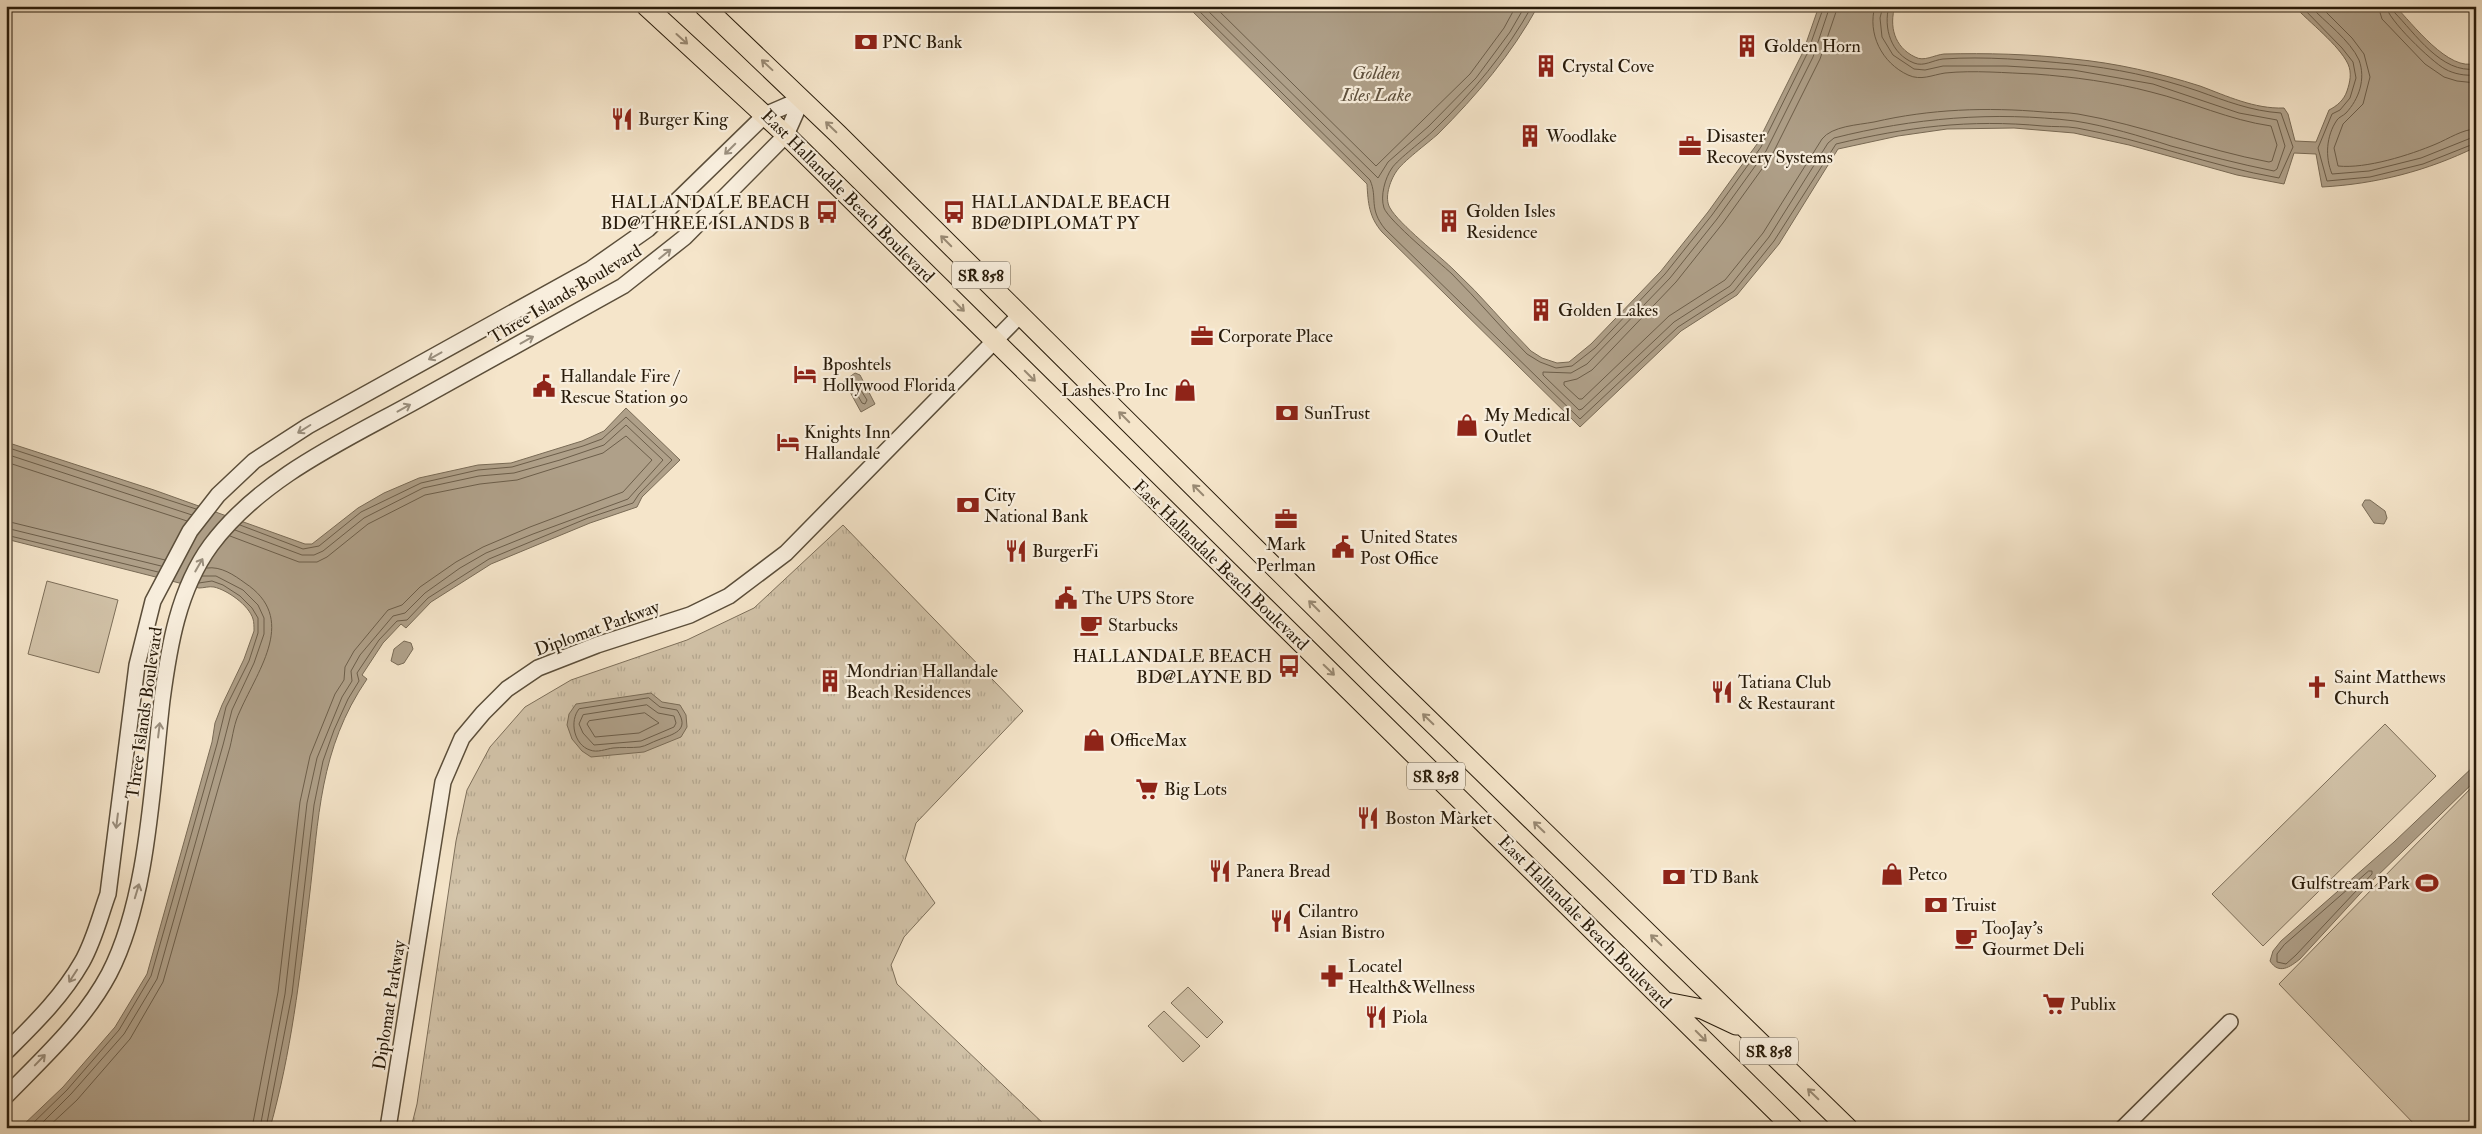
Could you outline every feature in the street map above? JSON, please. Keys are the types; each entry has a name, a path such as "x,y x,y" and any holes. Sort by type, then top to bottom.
{"main road":[{"name":"East Hallandale Beach Boulevard","path":"646,6 786,135 1793,1128"},
{"name":"East Hallandale Beach Boulevard","path":"704,6 802,99 1021,314 1374,667 1848,1128"},
{"path":"1666,1002 1702,1009 1750,1032"}],"street":[{"name":"Three Islands Boulevard","path":"6,1052 56,1002 83,960 108,894 136,673 153,601 190,531 218,495 254,462 308,426 592,269 614,254 671,208 765,115 802,99"},
{"name":"Three Islands Boulevard","path":"6,1096 79,1020 109,974 123,938 140,884 166,671 179,609 187,586 210,546 249,502 271,485 323,452 623,286 685,237 786,135 802,99"},
{"name":"Diplomat Parkway","path":"388,1128 443,782 462,738 506,689 538,668 597,645 690,615 730,596 776,561 1021,314"},
{"path":"2123,1128 2230,1022"}],"green space":[{"path":"843,525 1023,711 916,823 905,860 935,903 904,937 891,965 897,984 1048,1128 411,1128 417,1104 456,841 467,790 490,747 525,707 571,680 687,640 754,608"},
{"path":"47,581 118,600 99,673 28,654"},
{"path":"2385,724 2436,776 2263,946 2212,894"},
{"name":"Gulfstream Park","path":"2476,783 2476,1128 2418,1128 2279,984"},
{"path":"1188,987 1223,1022 1207,1038 1171,1003"},
{"path":"1164,1011 1200,1046 1183,1062 1148,1026"}],"water":[{"name":"Golden Isles Lake","path":"1187,6 1538,6 1505,58 1480,89 1438,134 1399,168 1390,185 1388,204 1395,215 1465,281 1531,351 1542,358 1557,363 1569,362 1591,344 1661,271 1708,212 1757,144 1803,52 1819,6 1895,6 1893,28 1898,42 1908,53 1918,58 1925,59 1944,54 1993,54 2089,61 2137,69 2169,77 2251,104 2284,108 2288,114 2295,141 2316,142 2329,110 2335,107 2346,94 2350,81 2350,71 2348,64 2338,49 2294,6 2395,6 2443,54 2454,61 2465,64 2476,63 2476,147 2439,163 2401,175 2362,183 2322,187 2316,154 2294,153 2284,184 2237,175 2129,145 2074,133 2014,128 1947,129 1898,136 1838,149 1779,244 1737,295 1681,331 1580,427 1382,232 1374,221 1370,210 1367,184"},
{"path":"855,373 860,375 875,404 861,412 844,381"},
{"path":"626,408 680,460 642,497 637,507 590,523 491,564 431,602 406,628 401,624 383,643 362,675 367,679 351,705 339,732 330,758 324,785 294,1015 284,1072 270,1128 20,1128 63,1087 115,1027 147,974 212,742 215,723 244,659 254,628 253,619 247,609 237,599 219,589 212,587 199,588 6,539 6,442 154,490 305,544 312,544 358,508 384,493 419,478 478,465 511,463 582,441 604,431"},
{"path":"2365,500 2370,500 2385,511 2387,518 2384,524 2374,523 2362,505"},
{"path":"404,641 411,643 413,649 404,663 398,665 391,661 394,649"},
{"path":"651,693 662,702 680,705 686,715 687,727 681,737 644,752 591,757 582,751 572,739 567,725 569,714 576,704"},
{"path":"2476,764 2476,780 2370,883 2300,959 2292,965 2281,969 2273,965 2270,961 2273,951 2281,941 2394,842"}],"place":[{"name":"PNC Bank","path":"866,42"},
{"name":"Golden Horn","path":"1747,46"},
{"name":"Crystal Cove","path":"1546,66"},
{"name":"Burger King","path":"622,119"},
{"name":"Woodlake","path":"1530,136"},
{"name":"Disaster Recovery Systems","path":"1690,146"},
{"name":"HALLANDALE BEACH BD@THREE ISLANDS B","path":"827,212"},
{"name":"HALLANDALE BEACH BD@DIPLOMAT PY","path":"954,212"},
{"name":"Golden Isles Residence","path":"1449,221"},
{"name":"Golden Lakes","path":"1541,310"},
{"name":"Corporate Place","path":"1202,336"},
{"name":"Bposhtels Hollywood Florida","path":"805,374"},
{"name":"Hallandale Fire / Rescue Station 90","path":"544,386"},
{"name":"Lashes Pro Inc","path":"1185,390"},
{"name":"SunTrust","path":"1287,413"},
{"name":"My Medical Outlet","path":"1467,425"},
{"name":"Knights Inn Hallandale","path":"788,442"},
{"name":"City National Bank","path":"968,505"},
{"name":"Mark Perlman","path":"1286,519"},
{"name":"United States Post Office","path":"1343,547"},
{"name":"BurgerFi","path":"1016,551"},
{"name":"The UPS Store","path":"1066,598"},
{"name":"Starbucks","path":"1091,625"},
{"name":"HALLANDALE BEACH BD@LAYNE BD","path":"1289,666"},
{"name":"Mondrian Hallandale Beach Residences","path":"830,681"},
{"name":"Saint Matthews Church","path":"2317,687"},
{"name":"Tatiana Club & Restaurant","path":"1722,692"},
{"name":"OfficeMax","path":"1094,740"},
{"name":"Big Lots","path":"1147,789"},
{"name":"Boston Market","path":"1368,818"},
{"name":"Panera Bread","path":"1220,871"},
{"name":"Petco","path":"1892,874"},
{"name":"TD Bank","path":"1674,877"},
{"name":"Gulfstream Park","path":"2427,883"},
{"name":"Truist","path":"1936,905"},
{"name":"Cilantro Asian Bistro","path":"1281,921"},
{"name":"TooJay's Gourmet Deli","path":"1966,938"},
{"name":"Locatel Health&Wellness","path":"1332,976"},
{"name":"Publix","path":"2054,1004"},
{"name":"Piola","path":"1376,1017"}]}
